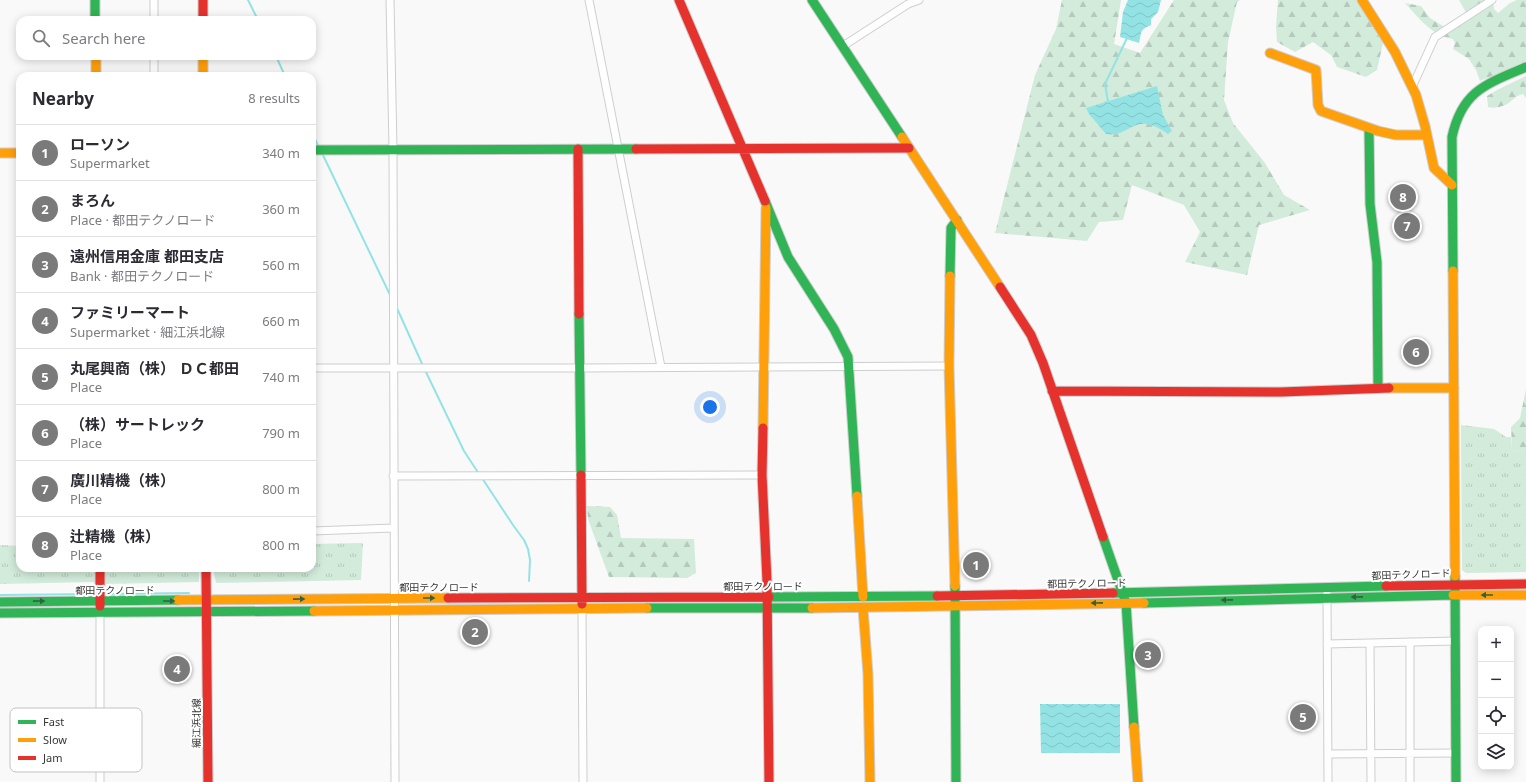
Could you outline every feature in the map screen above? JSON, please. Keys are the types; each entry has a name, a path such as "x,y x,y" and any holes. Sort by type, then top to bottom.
{"street":[{"path":"95,0 95,16"},
{"path":"154,0 154,16"},
{"path":"203,0 203,16"},
{"path":"390,0 393,150 393,598 395,782"},
{"path":"589,0 661,367"},
{"path":"679,0 788,256 834,329 848,357 863,597"},
{"path":"812,0 1031,335 1126,603 1138,782"},
{"path":"843,46 908,4 919,0"},
{"path":"1362,0 1390,41 1413,86 1420,107 1434,168 1452,186"},
{"path":"1413,86 1435,36 1492,0"},
{"path":"1270,53 1316,70 1319,110 1369,129 1393,134 1426,135"},
{"path":"96,60 96,72"},
{"path":"154,60 154,72"},
{"path":"203,60 204,72"},
{"path":"1456,782 1456,595 1454,584 1452,186 1453,129 1464,103 1471,96 1484,86 1526,67"},
{"path":"1369,129 1370,204 1377,262 1378,388"},
{"path":"316,150 910,148"},
{"path":"578,149 583,782"},
{"path":"0,153 16,152"},
{"path":"766,204 762,475 768,608 769,782"},
{"path":"956,782 955,600 949,366 951,228 957,220"},
{"path":"316,368 949,366"},
{"path":"1052,391 1281,392 1378,388 1454,388"},
{"path":"393,476 762,475"},
{"path":"316,531 393,528"},
{"path":"100,572 100,708"},
{"name":"細江浜北線","path":"206,572 208,782"},
{"name":"都田テクノロード","path":"0,613 582,608 863,608 955,600 1122,593 1454,584 1526,584"},
{"path":"1327,588 1328,782"},
{"name":"都田テクノロード","path":"0,602 393,598 863,597 1126,603 1456,595 1526,595"},
{"path":"863,608 868,674 870,782"},
{"path":"1327,644 1456,641"},
{"path":"1410,642 1410,782"},
{"path":"1370,643 1371,782"},
{"path":"1328,754 1456,753"}],"green space":[{"path":"1062,0 1121,0 1114,44 1140,53 1174,0 1240,0 1237,2 1228,42 1224,100 1233,123 1265,163 1284,195 1310,210 1259,225 1247,275 1185,262 1200,232 1184,205 1132,185 1123,220 1099,222 1087,241 995,233 1035,75 1056,29"},
{"path":"1278,0 1362,0 1383,43 1377,70 1366,77 1337,67 1331,55 1313,42 1295,52 1277,42 1276,27"},
{"path":"1459,0 1493,0 1494,9 1498,13 1510,3 1517,0 1526,0 1526,61 1480,81 1476,70 1469,59 1453,49 1455,43 1453,39 1445,37 1426,26 1405,3 1421,6 1430,18 1443,26 1465,22 1469,18"},
{"path":"1526,76 1526,98 1523,94 1517,96 1503,106 1494,108 1488,107 1487,96"},
{"path":"1526,389 1526,447 1518,452 1512,449 1511,427 1520,418"},
{"path":"1461,425 1494,429 1506,437 1511,437 1512,449 1518,452 1526,447 1526,572 1466,573 1462,570"},
{"path":"587,506 610,507 617,515 621,538 694,539 696,573 687,578 609,577 588,519"},
{"path":"363,543 361,580 216,583 214,572 316,572 316,544"},
{"path":"0,545 16,546 16,572 95,572 95,582 0,584"},
{"path":"105,572 199,572 199,582 105,584"},
{"path":"437,603 505,603 530,605 468,607"}],"water":[{"path":"1128,0 1161,0 1158,12 1151,19 1151,25 1144,28 1139,43 1120,37 1123,12"},
{"path":"1157,86 1163,115 1172,131 1168,134 1156,127 1147,124 1140,124 1122,132 1106,134 1089,114 1086,108"},
{"path":"1040,704 1120,704 1120,753 1041,753"}],"waterway":[{"path":"248,0 256,16"},
{"path":"1108,102 1105,84 1127,38"},
{"path":"278,60 283,72"},
{"path":"316,141 318,146"},
{"path":"322,153 391,297"},
{"path":"396,306 423,366"},
{"path":"425,370 464,451 479,474"},
{"path":"482,478 524,540 528,549 530,560 529,581"},
{"path":"104,594 189,593"},
{"path":"0,595 98,594"}],"traffic: fast":[{"path":"95,0 95,16"},
{"path":"812,0 902,137"},
{"path":"1453,271 1452,137 1456,121 1469,99 1478,91 1488,84 1526,67"},
{"path":"1369,129 1370,204 1377,262 1378,388"},
{"path":"316,150 636,149"},
{"path":"765,201 788,257 834,329 848,357 857,496"},
{"path":"950,276 951,228 957,220"},
{"path":"579,314 581,475"},
{"path":"1103,537 1126,603 1134,727"},
{"path":"1455,576 1456,782"},
{"path":"955,586 956,782"},
{"path":"1113,593 1386,586"},
{"path":"1144,603 1453,595"},
{"path":"769,597 937,596"},
{"path":"0,602 178,600"},
{"path":"647,608 812,608"},
{"path":"0,613 314,611"}],"traffic: slow":[{"path":"1362,0 1395,52 1416,95 1425,126 1434,168 1452,185"},
{"path":"1270,53 1316,70 1318,105 1321,111 1378,131 1396,135 1426,135"},
{"path":"96,60 96,72"},
{"path":"203,60 203,72"},
{"path":"902,137 1000,287"},
{"path":"0,153 16,153"},
{"path":"763,428 766,208"},
{"path":"1453,271 1455,576"},
{"path":"950,276 949,366 955,586"},
{"path":"1389,388 1454,388"},
{"path":"857,496 863,597"},
{"path":"1453,595 1526,595"},
{"path":"178,600 448,598"},
{"path":"812,608 1144,603"},
{"path":"314,611 647,608"},
{"path":"863,608 868,674 870,782"},
{"path":"1134,727 1138,782"}],"traffic: jam":[{"path":"203,0 203,16"},
{"path":"679,0 765,201"},
{"path":"636,149 909,148"},
{"path":"578,149 579,314"},
{"path":"1000,287 1031,335 1043,363 1103,537"},
{"path":"1052,391 1281,392 1389,388"},
{"path":"763,428 762,475 767,581 769,782"},
{"path":"581,475 582,604"},
{"path":"100,572 100,606"},
{"path":"206,572 208,782"},
{"path":"1386,586 1526,584"},
{"path":"937,596 1113,593"},
{"path":"448,598 769,597"}],"place":[{"name":"辻精機（株）","path":"1403,197"},
{"name":"廣川精機（株）","path":"1407,226"},
{"name":"（株）サートレック","path":"1416,352"},
{"name":"ローソン","path":"976,565"},
{"name":"まろん","path":"475,632"},
{"name":"遠州信用金庫 都田支店","path":"1148,655"},
{"name":"ファミリーマート","path":"177,669"},
{"name":"丸尾興商（株） ＤＣ都田","path":"1303,717"}]}
